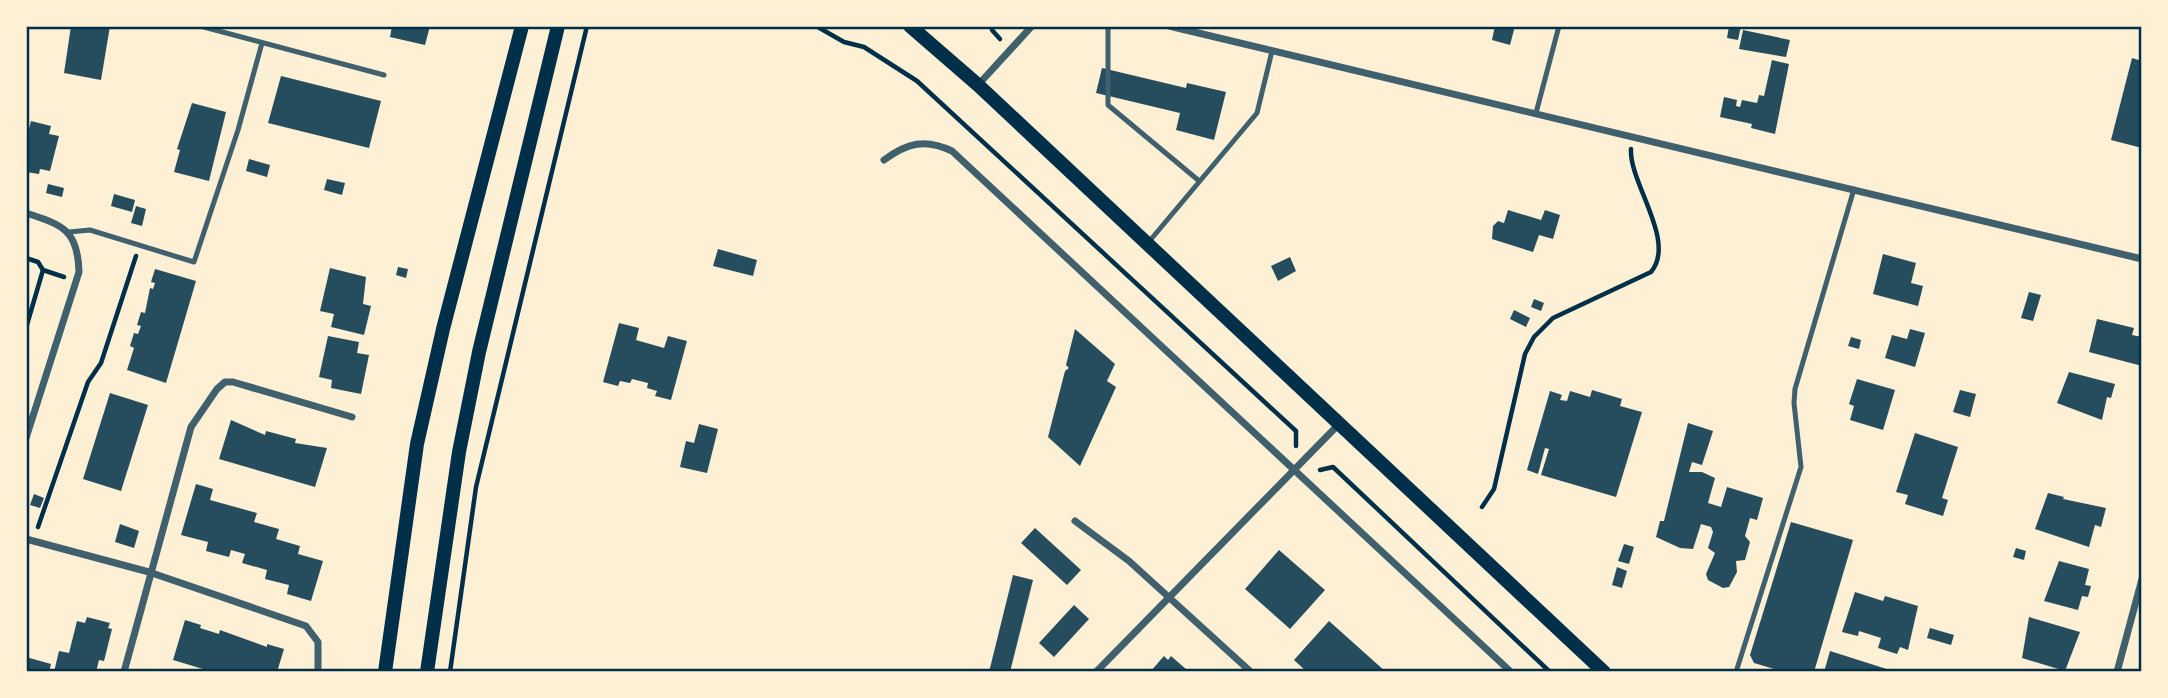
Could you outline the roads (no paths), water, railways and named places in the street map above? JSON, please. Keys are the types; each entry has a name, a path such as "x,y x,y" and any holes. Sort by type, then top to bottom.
{"main road":[{"path":"385,672 417,444 443,329 522,26"},
{"path":"427,672 459,452 558,26"},
{"path":"910,26 978,85 1604,672"}],"street":[{"path":"978,85 1032,26"},
{"path":"1169,26 2142,259"},
{"path":"884,160 899,149 917,142 935,143 951,150 1511,672"},
{"path":"26,213 58,223 69,232 79,255 76,281 26,438"},
{"path":"124,672 149,572 191,428 225,382 233,382 352,417"},
{"path":"1096,672 1339,424"},
{"path":"1075,521 1170,596 1251,672"},
{"path":"30,540 149,572 306,626 315,635 320,651 317,672"},
{"path":"2117,672 2142,579"}],"lane":[{"path":"200,26 384,75"},
{"path":"1108,26 1108,105 1198,180"},
{"path":"1536,113 1559,26"},
{"path":"69,232 90,230 194,262 238,130 262,43"},
{"path":"1147,244 1257,113 1272,51"},
{"path":"1736,672 1801,467 1794,403 1796,389 1854,189"}]}
